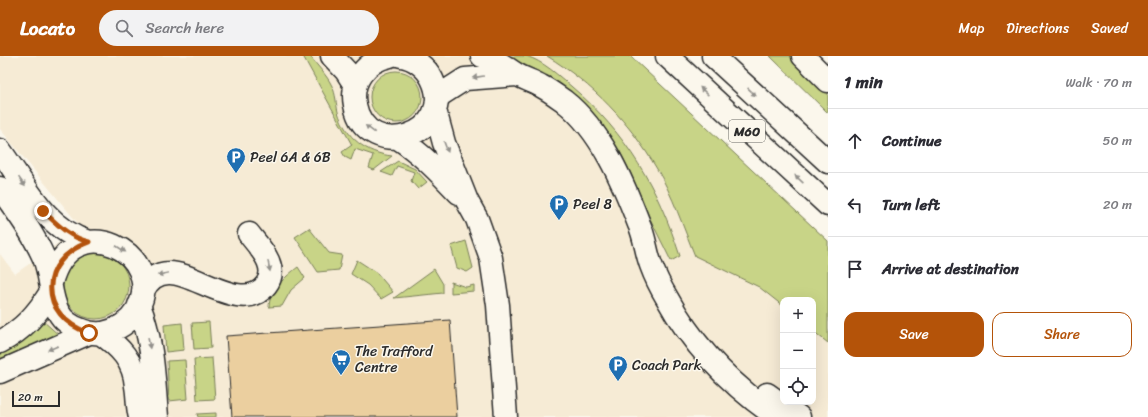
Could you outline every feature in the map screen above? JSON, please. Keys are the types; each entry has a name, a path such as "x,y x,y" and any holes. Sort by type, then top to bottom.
{"main road":[{"path":"332,56 346,71 355,85"},
{"path":"506,417 495,278 491,258 477,219 467,201 444,143 436,103 435,85 421,64 398,56 370,64 361,73 355,85 354,98 356,111 363,123 373,132 385,137 398,138 421,130 429,120 436,103 465,79 517,75"},
{"path":"482,56 498,61 517,75 542,86 565,102 585,123 601,144 620,180 640,225 651,265 666,298 681,321 714,364 733,383 777,417"},
{"name":"M60","path":"666,56 828,205"},
{"name":"M60","path":"714,56 828,162"},
{"path":"810,58 828,81"},
{"path":"398,138 415,149 467,201"},
{"path":"0,150 43,211 67,233 77,239 89,242"},
{"path":"0,188 37,244 44,258 55,307 63,319 75,328 95,333 123,351 135,376 140,417"},
{"path":"640,225 663,258 678,290 707,336 743,374 799,417"},
{"path":"0,372 95,333 113,331 124,325 133,316 150,280 167,273 183,275 214,289 226,292 252,294 261,290 270,278 271,268 268,259 249,234"},
{"path":"0,342 27,324 39,311 51,288 55,268 63,256 75,247 89,242 99,241 113,244 126,252 136,263 142,276 141,298 150,346 157,417"}],"shaded area":[{"path":"0,56 630,56 828,240 828,417 0,417 0,254 15,274 81,227 0,129"}],"green space":[{"path":"303,56 310,56 330,82 334,92 338,112 346,129 352,137 358,143 374,152 392,156 374,170 369,168 373,155 355,149 351,160 345,157 342,152 352,145"},
{"path":"505,56 526,56 539,61 592,105 609,124 625,143 651,185 662,208 680,256 671,261 650,219 623,157 613,139 597,118 562,86 520,62"},
{"path":"547,56 630,56 828,241 828,343 816,333 816,297 780,297 780,304 759,287 695,256 663,179 635,136 595,92 564,67"},
{"path":"770,56 796,56 828,87 828,113"},
{"path":"396,71 410,75 418,83 422,97 418,111 410,119 396,123 382,119 374,111 370,97 374,83 382,75"},
{"path":"398,161 415,169 427,182 418,189 411,181 414,172 397,166 392,176 381,172"},
{"path":"309,228 329,253 342,255 339,270 318,272 295,237"},
{"path":"466,241 473,268 467,272 457,268 451,246"},
{"path":"90,253 102,253 109,255 120,262 127,273 129,286 127,299 120,310 109,317 102,319 90,319 83,317 72,310 65,299 63,292 63,280 65,273 72,262 83,255"},
{"path":"357,260 377,273 393,292 381,299 368,285 351,274"},
{"path":"298,267 305,278 291,290 282,306 269,307 272,295 279,284"},
{"path":"434,269 443,284 443,293 394,298"},
{"path":"451,282 466,287 474,285 474,291 451,293"},
{"path":"43,321 60,336 0,362 0,353 22,341"},
{"path":"209,322 211,348 194,349 192,323"},
{"path":"182,323 184,350 166,352 164,325"},
{"path":"212,358 215,399 197,400 194,359"},
{"path":"185,360 188,399 169,401 167,361"},
{"path":"216,413 216,417 198,417 197,414"}],"building":[{"name":"The Trafford Centre","path":"450,320 457,417 232,417 226,336"}],"place":[{"name":"Peel 6A & 6B","path":"236,174"},
{"name":"Peel 8","path":"559,221"},
{"name":"The Trafford Centre","path":"341,376"},
{"name":"Coach Park","path":"618,382"}],"route":[{"path":"43,211 67,233 77,239 89,242 75,247 63,256 55,268 51,283 51,292 55,307 63,319 75,328 89,333"}]}
